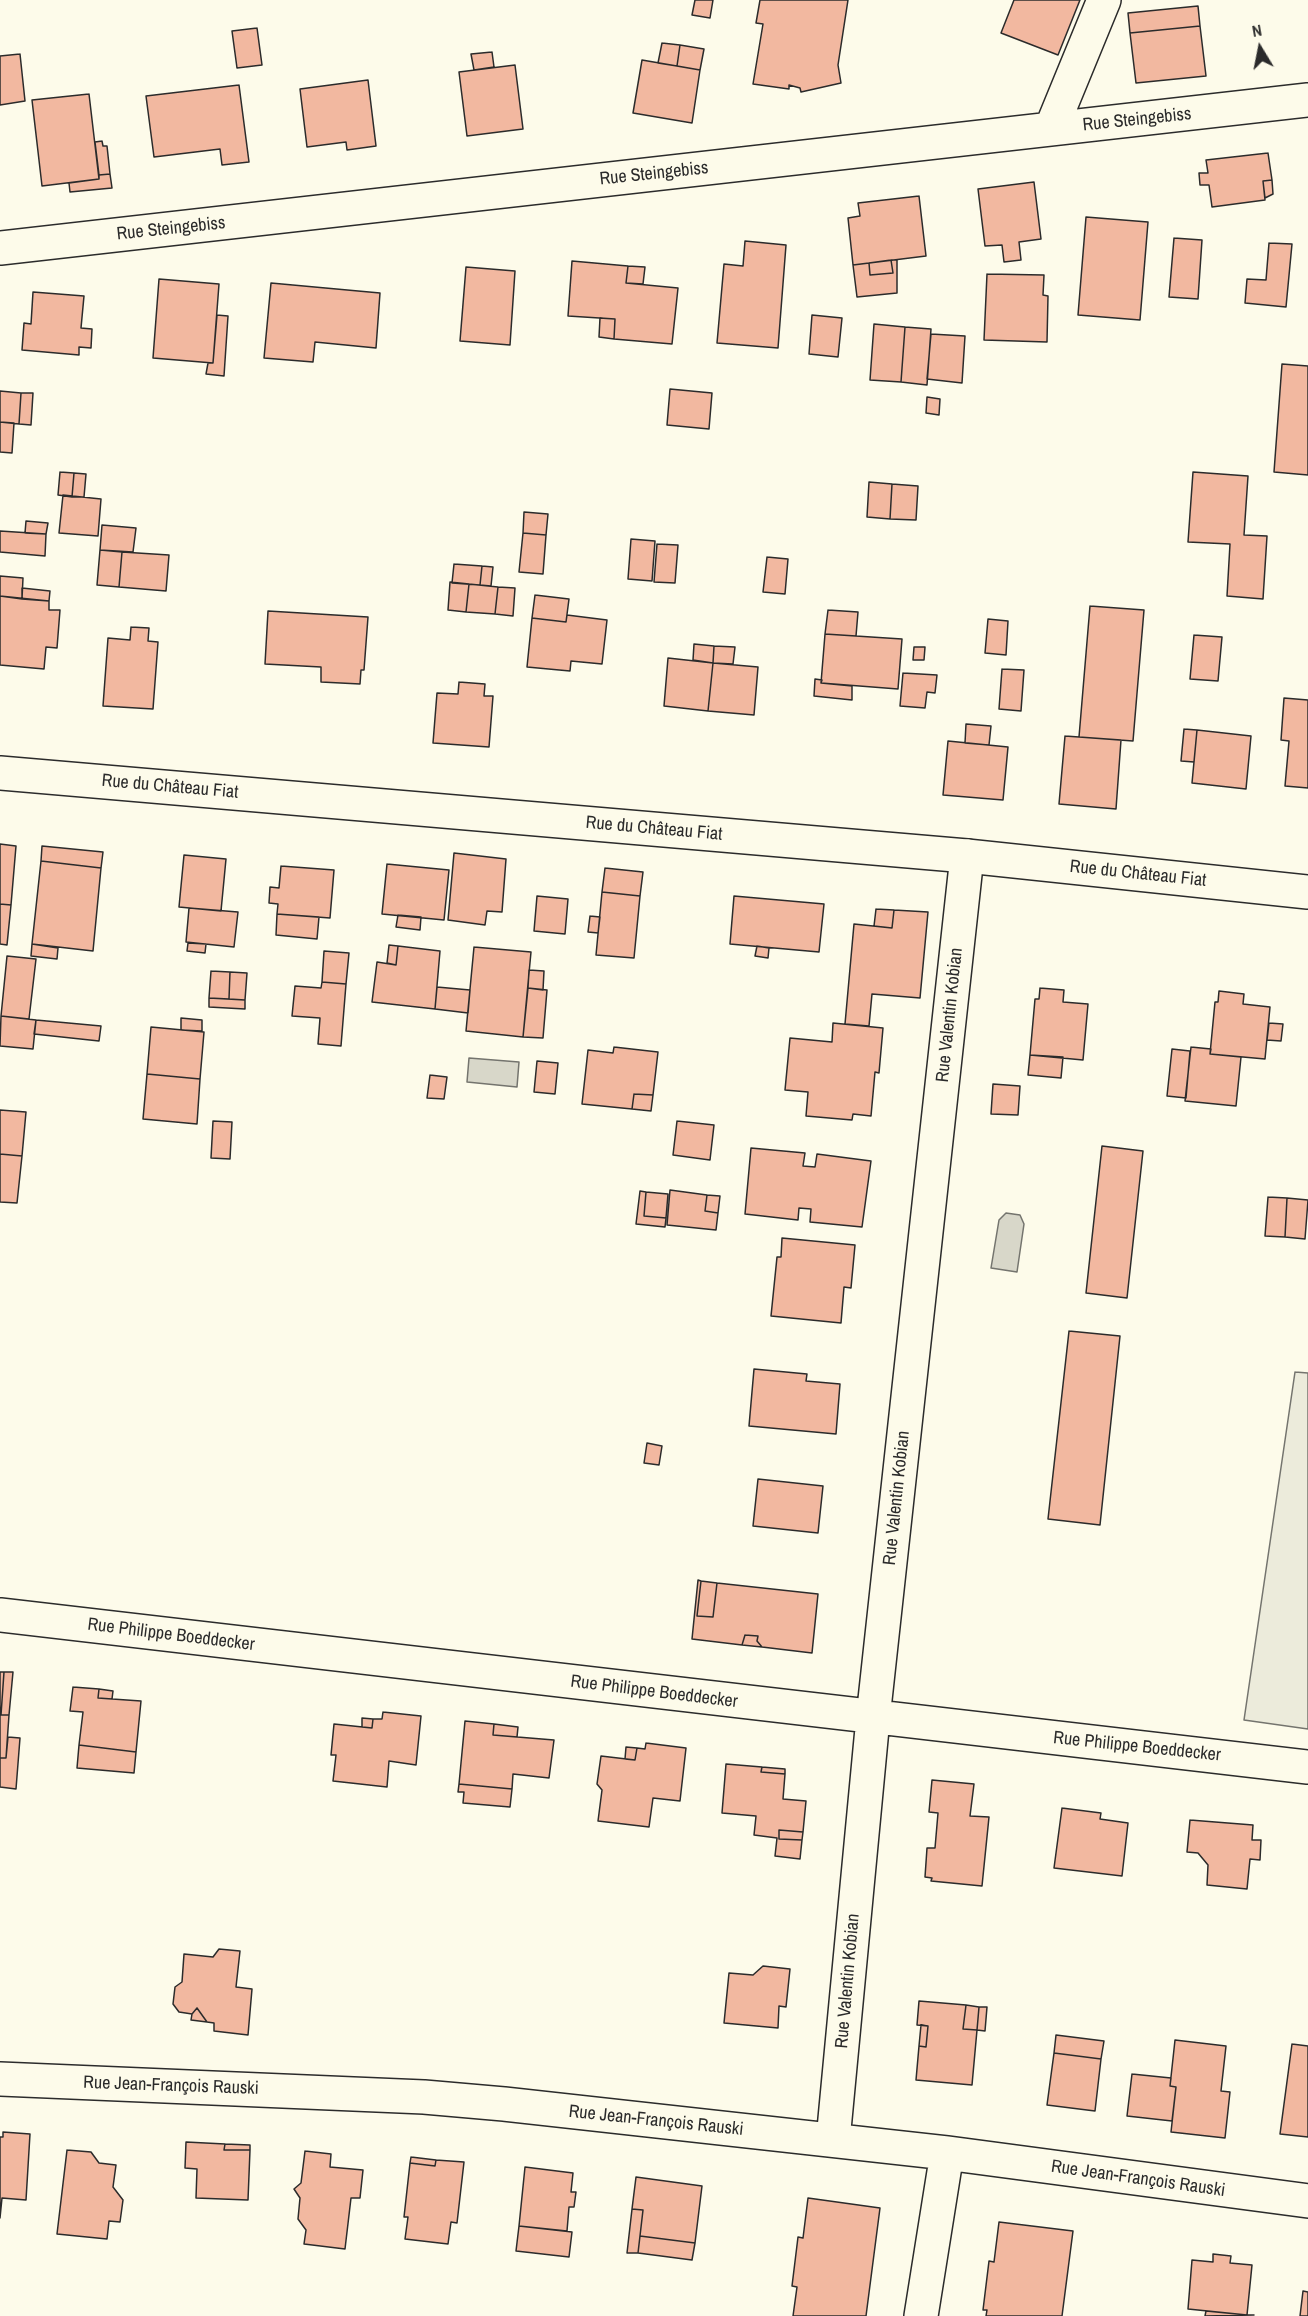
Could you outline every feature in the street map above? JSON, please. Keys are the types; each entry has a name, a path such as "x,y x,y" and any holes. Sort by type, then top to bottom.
{"street":[{"path":"1052,129 1104,0"},
{"name":"Rue Steingebiss","path":"0,248 1308,100"},
{"name":"Rue du Château Fiat","path":"0,772 968,856 1308,892"},
{"name":"Rue Valentin Kobian","path":"833,2140 873,1718 968,856"},
{"name":"Rue Philippe Boeddecker","path":"0,1615 1308,1767"},
{"name":"Rue Jean-François Rauski","path":"0,2079 424,2097 947,2153 1308,2201"},
{"path":"921,2316 947,2153"}],"shaded area":[{"path":"469,1058 519,1062 517,1087 467,1082"},
{"path":"1006,1213 1020,1215 1024,1224 1017,1272 991,1268 999,1220"},
{"path":"1295,1372 1308,1373 1308,1729 1244,1720"}],"building":[{"path":"695,0 713,0 710,18 692,15"},
{"path":"760,0 848,0 838,65 841,83 801,92 800,88 789,85 789,89 753,84 763,24 756,23"},
{"path":"1014,0 1080,0 1058,55 1001,33"},
{"path":"1198,6 1200,26 1130,33 1128,13"},
{"path":"1200,26 1206,76 1136,83 1130,33"},
{"path":"257,28 262,65 237,68 232,31"},
{"path":"662,43 680,45 677,66 658,63"},
{"path":"680,45 704,49 700,70 677,66"},
{"path":"492,52 494,67 474,70 471,54"},
{"path":"20,54 25,101 0,105 0,56"},
{"path":"642,60 700,70 692,123 633,113"},
{"path":"515,65 523,129 467,136 459,72"},
{"path":"368,80 376,146 347,150 346,142 307,147 300,89"},
{"path":"239,85 249,162 222,165 220,149 154,157 146,96"},
{"path":"89,94 99,179 42,186 32,100"},
{"path":"102,141 103,146 107,146 110,174 99,175 95,142"},
{"path":"1268,153 1272,180 1263,181 1265,200 1212,207 1209,185 1200,185 1199,173 1208,173 1206,160"},
{"path":"110,174 112,188 70,192 69,183 99,179 99,175"},
{"path":"1272,180 1273,194 1265,198 1263,181"},
{"path":"1034,182 1041,239 1019,242 1021,260 1004,262 1002,245 985,246 978,189"},
{"path":"919,196 926,256 853,265 848,218 860,216 858,203"},
{"path":"1086,217 1148,222 1140,320 1078,315"},
{"path":"1174,238 1202,240 1198,299 1169,297"},
{"path":"745,241 786,245 778,348 717,343 724,264 743,266"},
{"path":"1269,243 1292,244 1286,307 1245,303 1247,279 1266,280"},
{"path":"891,260 897,260 897,293 857,297 853,265 869,263 870,275 893,273"},
{"path":"891,260 893,273 870,275 869,263"},
{"path":"572,261 628,266 626,283 678,288 672,344 614,339 615,319 568,316"},
{"path":"628,266 645,267 643,284 626,283"},
{"path":"466,267 515,271 510,345 460,341"},
{"path":"987,274 1044,275 1043,295 1048,296 1047,342 984,340"},
{"path":"159,279 219,284 213,363 153,358"},
{"path":"271,283 380,293 376,348 315,342 313,362 264,358"},
{"path":"33,292 84,296 81,328 92,329 91,348 79,347 79,355 22,350 24,323 31,324"},
{"path":"217,315 228,316 224,376 206,374 208,363 213,363"},
{"path":"812,315 842,318 838,357 809,354"},
{"path":"600,318 615,319 614,339 599,337"},
{"path":"874,324 905,327 901,382 870,380"},
{"path":"905,327 931,329 927,385 901,382"},
{"path":"931,334 965,336 962,383 927,379"},
{"path":"1282,364 1308,366 1308,475 1274,472"},
{"path":"670,389 712,393 709,429 667,425"},
{"path":"0,391 21,393 19,424 0,422"},
{"path":"21,393 33,393 31,425 19,424"},
{"path":"927,397 940,399 939,415 926,413"},
{"path":"0,422 14,423 12,453 0,452"},
{"path":"60,472 74,473 72,497 58,495"},
{"path":"1193,472 1248,476 1244,535 1267,536 1263,599 1227,596 1230,544 1188,542"},
{"path":"74,473 86,474 84,497 72,497"},
{"path":"869,482 892,484 890,519 867,517"},
{"path":"892,484 918,486 916,520 890,519"},
{"path":"63,495 101,499 98,536 59,533"},
{"path":"524,512 548,514 546,535 523,533"},
{"path":"26,521 48,523 46,534 25,533"},
{"path":"102,525 136,528 133,552 100,550"},
{"path":"0,531 46,534 45,556 0,552"},
{"path":"523,533 546,535 543,574 519,572"},
{"path":"631,539 655,541 652,581 628,579"},
{"path":"657,544 678,545 675,583 654,582"},
{"path":"100,550 122,552 119,587 97,585"},
{"path":"122,552 169,555 166,591 119,587"},
{"path":"767,557 788,559 785,594 763,592"},
{"path":"454,564 482,566 480,585 452,583"},
{"path":"482,566 493,567 491,586 480,585"},
{"path":"0,576 23,578 22,599 0,596"},
{"path":"450,582 469,584 466,612 448,610"},
{"path":"469,584 498,587 495,614 466,612"},
{"path":"498,587 515,588 513,616 495,614"},
{"path":"22,588 50,591 49,601 22,599"},
{"path":"535,595 569,599 566,622 532,618"},
{"path":"0,596 49,601 49,610 60,610 57,648 46,647 44,669 0,665"},
{"path":"1090,606 1144,610 1133,741 1079,737"},
{"path":"828,610 858,612 856,636 825,634"},
{"path":"268,611 368,617 364,670 361,670 360,684 321,682 321,667 265,664"},
{"path":"567,615 607,620 602,664 571,661 570,671 527,667 532,618 566,622"},
{"path":"988,619 1008,621 1006,655 985,653"},
{"path":"131,627 149,628 148,641 158,642 153,709 103,706 108,638 130,640"},
{"path":"825,634 902,639 898,689 821,683"},
{"path":"1194,635 1222,637 1218,681 1190,679"},
{"path":"694,644 714,646 713,663 693,660"},
{"path":"714,646 735,647 733,664 713,663"},
{"path":"914,647 925,647 924,660 913,660"},
{"path":"668,658 713,663 708,711 664,706"},
{"path":"713,663 758,667 754,715 708,711"},
{"path":"1002,669 1024,670 1021,711 999,709"},
{"path":"903,673 937,675 935,693 927,692 925,708 900,706"},
{"path":"815,679 822,680 821,683 852,686 852,700 814,696"},
{"path":"459,682 485,684 484,696 493,696 489,747 433,743 437,693 458,694"},
{"path":"1284,698 1308,700 1308,788 1285,786 1289,741 1281,740"},
{"path":"966,724 991,726 989,745 965,743"},
{"path":"1184,729 1197,730 1194,762 1181,761"},
{"path":"1197,730 1251,736 1246,789 1192,783"},
{"path":"1065,736 1121,740 1116,809 1059,804"},
{"path":"948,741 1008,747 1003,800 943,795"},
{"path":"0,844 16,846 11,905 0,904"},
{"path":"42,846 103,852 101,868 41,861"},
{"path":"454,853 506,859 502,912 487,911 485,925 448,920"},
{"path":"184,855 226,859 221,911 179,907"},
{"path":"41,861 101,868 93,951 32,944"},
{"path":"387,864 449,870 444,920 382,914"},
{"path":"281,866 334,870 330,918 277,914 278,904 269,903 270,887 279,888"},
{"path":"605,868 643,872 640,896 602,892"},
{"path":"602,892 640,896 634,958 596,955"},
{"path":"537,896 568,899 565,934 534,931"},
{"path":"734,896 824,904 819,952 730,944"},
{"path":"0,904 11,905 7,945 0,944"},
{"path":"189,908 238,912 234,947 186,942"},
{"path":"876,909 894,910 892,928 874,926"},
{"path":"894,910 928,912 920,998 872,994 869,1026 845,1024 854,924 892,928"},
{"path":"277,914 319,917 317,939 276,935"},
{"path":"398,915 421,917 420,930 396,927"},
{"path":"590,916 600,917 598,933 588,932"},
{"path":"188,943 206,944 205,953 187,951"},
{"path":"32,944 58,948 57,959 31,956"},
{"path":"389,945 398,946 396,965 387,963"},
{"path":"398,946 440,951 435,1009 372,1002 377,962 396,965"},
{"path":"757,946 769,948 768,958 755,956"},
{"path":"474,947 531,952 523,1037 466,1031"},
{"path":"324,951 349,953 346,984 322,982"},
{"path":"7,956 36,959 29,1019 1,1016"},
{"path":"529,970 544,971 543,990 528,988"},
{"path":"211,971 230,972 229,999 209,998"},
{"path":"230,972 247,973 245,1000 229,999"},
{"path":"322,982 346,984 341,1046 318,1044 320,1018 292,1016 295,986 321,988"},
{"path":"437,987 470,990 468,1013 435,1009"},
{"path":"528,988 547,990 543,1038 523,1037"},
{"path":"1040,988 1064,990 1063,1002 1088,1004 1083,1060 1030,1055 1035,999 1039,999"},
{"path":"1219,991 1244,994 1243,1004 1270,1007 1265,1059 1210,1054 1215,1002 1218,1002"},
{"path":"209,998 245,1000 245,1009 209,1007"},
{"path":"1,1016 36,1020 33,1049 0,1046"},
{"path":"181,1018 202,1020 202,1031 181,1030"},
{"path":"36,1020 101,1026 99,1041 34,1034"},
{"path":"833,1023 883,1028 879,1073 875,1072 871,1116 853,1114 852,1120 806,1116 808,1092 785,1090 790,1038 832,1042"},
{"path":"1269,1023 1283,1024 1281,1041 1267,1040"},
{"path":"151,1027 204,1032 200,1079 147,1074"},
{"path":"614,1047 658,1052 653,1095 634,1094 632,1109 582,1104 588,1050 613,1053"},
{"path":"1191,1047 1211,1049 1210,1054 1241,1057 1236,1106 1185,1101"},
{"path":"1172,1049 1190,1051 1186,1098 1167,1096"},
{"path":"1030,1055 1063,1057 1061,1078 1028,1075"},
{"path":"537,1061 558,1063 555,1094 534,1092"},
{"path":"147,1074 200,1079 197,1124 143,1119"},
{"path":"430,1075 447,1077 444,1099 427,1098"},
{"path":"993,1084 1020,1086 1018,1115 991,1114"},
{"path":"634,1094 653,1095 651,1111 632,1109"},
{"path":"0,1110 26,1112 22,1156 0,1154"},
{"path":"213,1121 232,1122 230,1159 211,1158"},
{"path":"677,1121 714,1125 710,1160 673,1155"},
{"path":"1102,1146 1143,1151 1127,1298 1086,1293"},
{"path":"751,1148 805,1153 803,1166 815,1167 817,1154 871,1161 862,1227 810,1222 811,1209 799,1208 798,1220 745,1214"},
{"path":"0,1154 22,1156 17,1203 0,1202"},
{"path":"670,1190 707,1195 705,1211 718,1213 716,1230 667,1225"},
{"path":"640,1191 646,1192 644,1216 666,1218 665,1227 636,1224"},
{"path":"646,1192 668,1194 666,1218 644,1216"},
{"path":"707,1195 720,1196 718,1213 705,1211"},
{"path":"1268,1197 1287,1198 1285,1237 1265,1236"},
{"path":"1287,1198 1308,1200 1305,1239 1285,1237"},
{"path":"782,1238 855,1245 851,1288 844,1287 841,1323 771,1316 777,1257 781,1257"},
{"path":"1069,1331 1120,1336 1100,1525 1048,1519"},
{"path":"754,1369 807,1374 806,1381 840,1384 836,1434 749,1426"},
{"path":"647,1443 662,1446 659,1465 644,1463"},
{"path":"758,1479 823,1486 818,1533 753,1526"},
{"path":"698,1580 701,1581 697,1616 713,1617 717,1583 818,1594 812,1653 762,1647 757,1641 758,1636 745,1635 742,1645 692,1639"},
{"path":"701,1581 717,1583 713,1617 697,1616"},
{"path":"745,1635 758,1636 757,1641 762,1647 742,1645"},
{"path":"0,1672 4,1672 1,1715 9,1715 6,1758 0,1758"},
{"path":"4,1672 13,1672 9,1715 1,1715"},
{"path":"73,1687 99,1689 98,1698 141,1701 136,1752 79,1745 83,1712 70,1711"},
{"path":"99,1689 113,1691 112,1699 98,1698"},
{"path":"383,1712 421,1716 416,1765 389,1761 387,1787 333,1781 336,1755 331,1755 334,1724 372,1728 373,1719 382,1719"},
{"path":"362,1718 373,1719 372,1728 362,1727"},
{"path":"465,1721 494,1724 493,1735 554,1740 549,1778 513,1774 512,1789 459,1784"},
{"path":"494,1724 518,1727 517,1737 493,1735"},
{"path":"8,1737 20,1738 16,1789 0,1787 0,1758 6,1758"},
{"path":"646,1743 686,1748 680,1801 653,1798 649,1827 598,1821 602,1790 597,1784 601,1756 635,1760 637,1748 645,1749"},
{"path":"79,1745 136,1752 134,1773 77,1768"},
{"path":"626,1747 637,1748 635,1760 625,1759"},
{"path":"726,1764 762,1767 761,1772 785,1774 783,1799 806,1801 803,1832 779,1830 779,1839 802,1840 800,1859 775,1856 777,1838 754,1835 756,1816 722,1813"},
{"path":"762,1767 785,1769 785,1774 761,1772"},
{"path":"932,1780 974,1784 970,1816 989,1817 982,1886 931,1881 932,1878 925,1877 927,1848 935,1848 938,1813 929,1812"},
{"path":"459,1784 512,1789 510,1807 463,1803 464,1792 458,1792"},
{"path":"1062,1808 1101,1813 1100,1819 1128,1823 1122,1876 1054,1868"},
{"path":"1190,1820 1253,1825 1252,1840 1261,1840 1260,1860 1250,1859 1247,1889 1207,1885 1208,1865 1198,1853 1187,1852"},
{"path":"779,1830 803,1832 802,1840 779,1839"},
{"path":"219,1949 240,1951 236,1987 252,1989 248,2035 214,2031 214,2023 207,2022 197,2008 192,2014 179,2012 173,2004 175,1987 182,1982 184,1954 213,1957"},
{"path":"763,1966 790,1969 786,2007 779,2006 778,2028 724,2023 729,1973 753,1975"},
{"path":"919,2001 966,2005 963,2029 977,2030 972,2085 916,2080 919,2046 926,2047 928,2026 917,2025"},
{"path":"966,2005 979,2007 977,2030 963,2029"},
{"path":"979,2007 987,2007 985,2031 977,2030"},
{"path":"197,2008 207,2022 191,2020"},
{"path":"921,2025 928,2026 926,2047 919,2046"},
{"path":"1056,2035 1104,2041 1101,2059 1054,2053"},
{"path":"1175,2040 1226,2046 1221,2091 1230,2092 1225,2138 1171,2132 1176,2087 1170,2086"},
{"path":"1292,2044 1308,2046 1308,2137 1280,2134"},
{"path":"1054,2053 1101,2059 1095,2111 1047,2105"},
{"path":"1132,2074 1171,2078 1170,2086 1176,2087 1172,2121 1127,2116"},
{"path":"3,2132 30,2134 26,2200 2,2198 0,2218 0,2137 3,2137"},
{"path":"186,2142 225,2144 224,2150 250,2150 248,2200 196,2198 197,2169 185,2168"},
{"path":"225,2144 250,2145 250,2150 224,2150"},
{"path":"67,2150 91,2152 99,2163 116,2165 113,2187 123,2200 120,2222 109,2221 107,2239 57,2234"},
{"path":"305,2151 331,2154 330,2167 363,2170 360,2198 351,2198 345,2249 304,2244 306,2230 298,2219 300,2198 294,2189 301,2183"},
{"path":"411,2157 436,2160 435,2166 410,2163"},
{"path":"436,2160 464,2162 457,2223 451,2222 448,2244 405,2239 408,2217 404,2217 410,2163 435,2166"},
{"path":"525,2167 573,2173 571,2192 576,2192 574,2207 569,2207 567,2231 519,2226"},
{"path":"636,2177 702,2186 695,2243 640,2236 643,2210 632,2209"},
{"path":"808,2198 880,2208 866,2316 793,2316 797,2287 792,2286 798,2237 803,2238"},
{"path":"632,2209 643,2210 638,2253 627,2253"},
{"path":"999,2222 1073,2231 1062,2316 986,2316 987,2310 983,2310 989,2261 994,2262"},
{"path":"519,2226 572,2232 569,2257 516,2251"},
{"path":"640,2236 695,2243 692,2260 638,2253"},
{"path":"1213,2254 1231,2256 1230,2263 1252,2265 1247,2315 1188,2309 1192,2260 1213,2262"},
{"path":"1303,2291 1308,2292 1308,2316 1300,2316"},
{"path":"1206,2311 1247,2315 1254,2315 1205,2316"}]}
